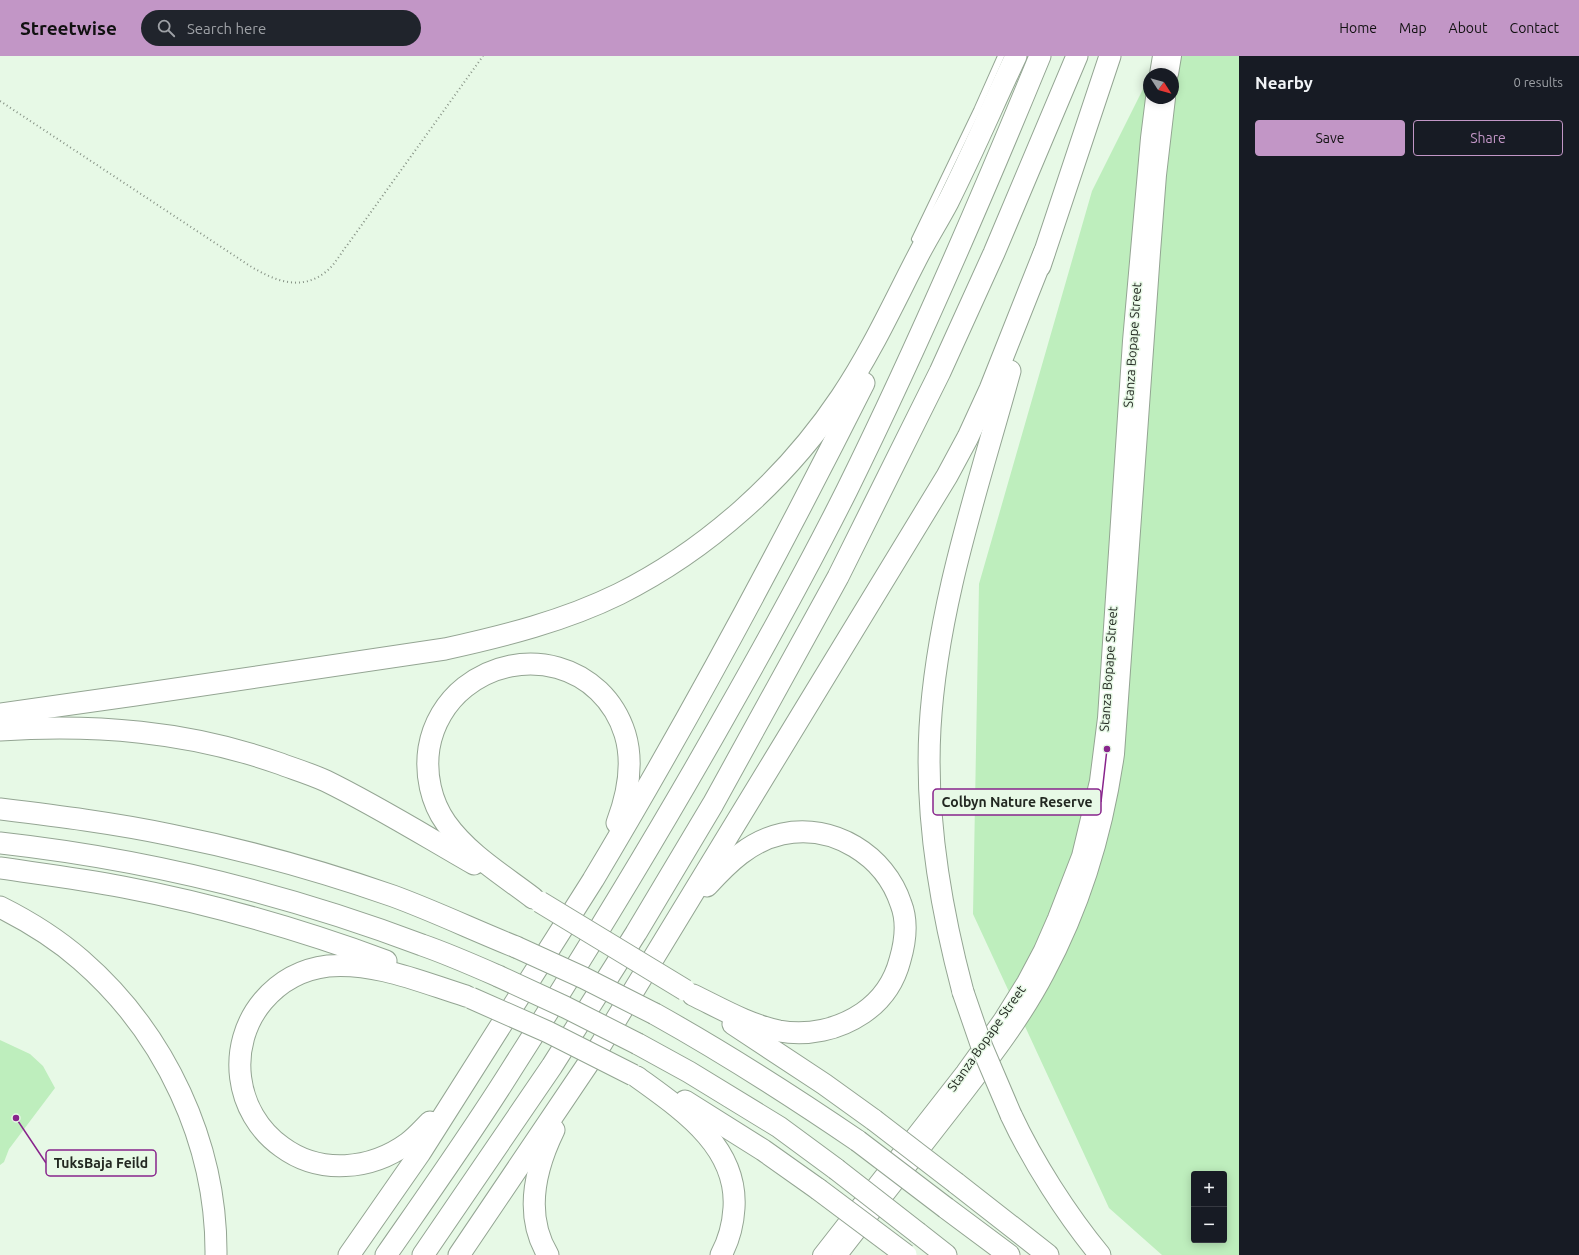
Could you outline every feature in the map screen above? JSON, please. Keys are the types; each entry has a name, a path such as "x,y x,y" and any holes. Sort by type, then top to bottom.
{"highway":[{"path":"349,1255 420,1153 593,880 643,796 754,597 809,492 880,350 1016,56"},
{"path":"386,1255 512,1070 605,921 669,815 793,594 846,490 907,364 976,208 1040,56"},
{"path":"423,1255 552,1066 636,933 713,804 838,577 940,372 994,253 1077,56"},
{"path":"1100,1255 1046,1179 1022,1138 988,1060 963,992 950,943 936,864 929,770 930,728 938,652 953,579 1044,253 1110,56"},
{"path":"0,714 445,649 534,627 566,616 618,594 668,566 718,529 762,491 804,446 841,398 872,344 948,202"},
{"path":"459,1255 600,1046 947,476 968,437 990,389 1044,253"},
{"path":"536,900 484,861 455,835 446,823 432,797 428,767 430,741 433,730 441,714 452,700 472,681 485,674 499,668 529,663 552,667 576,675 603,696 620,721 629,760 628,789 623,807 616,824 560,931"},
{"path":"0,730 54,728 140,732 188,738 258,756 325,781 351,794 387,813 536,900 689,993 874,1120 956,1182 1048,1255"},
{"path":"0,809 100,822 171,835 310,870 394,897 516,947 584,978 655,1014 716,1049 799,1101 858,1141 1009,1255"},
{"path":"650,966 706,887 724,867 744,851 770,838 783,834 801,832 833,836 857,847 869,856 887,877 902,904 905,920 903,951 893,981 883,996 872,1007 855,1018 827,1029 810,1032 779,1031 763,1027 746,1020 689,993"},
{"path":"0,843 99,857 207,879 282,898 423,945 498,976 565,1007 638,1044 689,1072 779,1127 836,1169 946,1255"},
{"path":"0,868 124,887 280,925 386,961 548,1032 698,1109 769,1154 906,1255"},
{"path":"0,906 39,929 81,960 135,1018 163,1060 187,1107 200,1144 215,1222 216,1255"},
{"path":"468,997 392,972 359,967 319,967 300,973 268,995 255,1011 246,1030 239,1060 244,1097 255,1117 273,1140 282,1148 302,1159 326,1165 348,1166 373,1162 387,1156 410,1142 432,1119 509,1012"},
{"path":"548,1255 541,1241 534,1213 535,1186 538,1170 545,1149 557,1124 586,1074 600,1046"},
{"path":"635,1076 683,1111 697,1124 716,1147 728,1170 734,1188 734,1214 728,1242 721,1255"}],"main road":[{"path":"1159,68 1162,56"},
{"path":"1171,68 1173,56"},
{"name":"Stanza Bopape Street","path":"821,1255 964,1072 1002,1019 1025,982 1042,950 1080,856 1098,781 1106,718 1131,341 1153,104"},
{"name":"Stanza Bopape Street","path":"839,1255 997,1052 1034,996 1047,973 1077,907 1087,881 1098,844 1107,808 1116,754 1152,252 1158,175 1166,104"}],"lane":[{"path":"912,247 1001,56"},
{"path":"762,491 798,442"}],"path":[{"path":"0,101 250,266 267,276 295,284 317,277 327,270 348,244 482,56"}],"green space":[{"path":"1160,56 1239,56 1239,1255 1162,1255 1109,1208 973,914 979,584 1092,191 1143,89 1143,104 1179,104 1179,68 1169,68"},
{"path":"0,1040 30,1054 43,1066 55,1088 9,1149 4,1162 0,1165"}],"place":[{"name":"Colbyn Nature Reserve","path":"1107,749"},
{"name":"TuksBaja Feild","path":"16,1118"}]}
